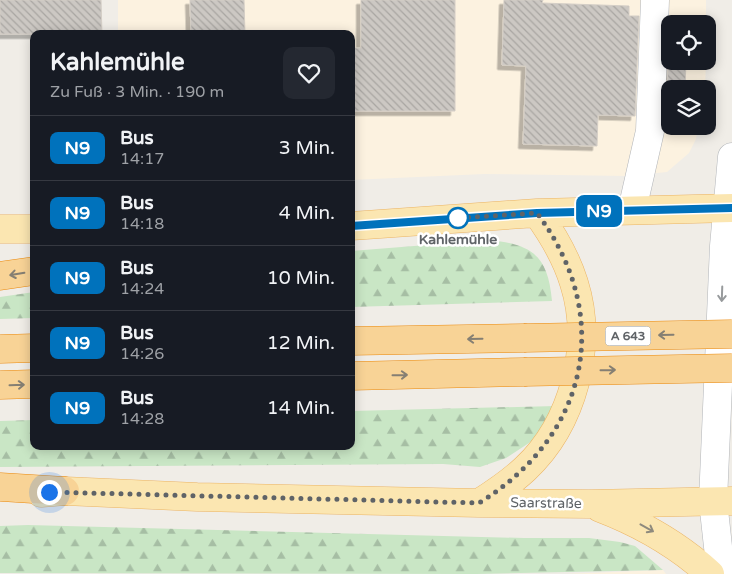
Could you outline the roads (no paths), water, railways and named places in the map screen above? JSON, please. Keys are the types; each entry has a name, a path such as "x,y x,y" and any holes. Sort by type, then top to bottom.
{"highway":[{"path":"0,276 30,272"},
{"name":"A 643","path":"355,341 732,334"},
{"path":"0,349 30,348"},
{"path":"355,376 732,368"},
{"path":"0,385 30,384"},
{"path":"0,487 65,491"}],"main road":[{"path":"355,226 537,213 730,208"},
{"path":"479,503 504,487 526,468 544,447 569,403 576,380 581,332 574,284 553,234 537,213"},
{"path":"0,229 30,229"},
{"name":"Saarstraße","path":"0,496 65,491 197,497 479,503 589,504 723,501"},
{"path":"589,504 634,522 671,542 710,574"}],"street":[{"path":"632,210 650,131 656,0"},
{"path":"721,574 732,157"}],"place":[{"name":"Kahlemühle","path":"458,218"}]}
